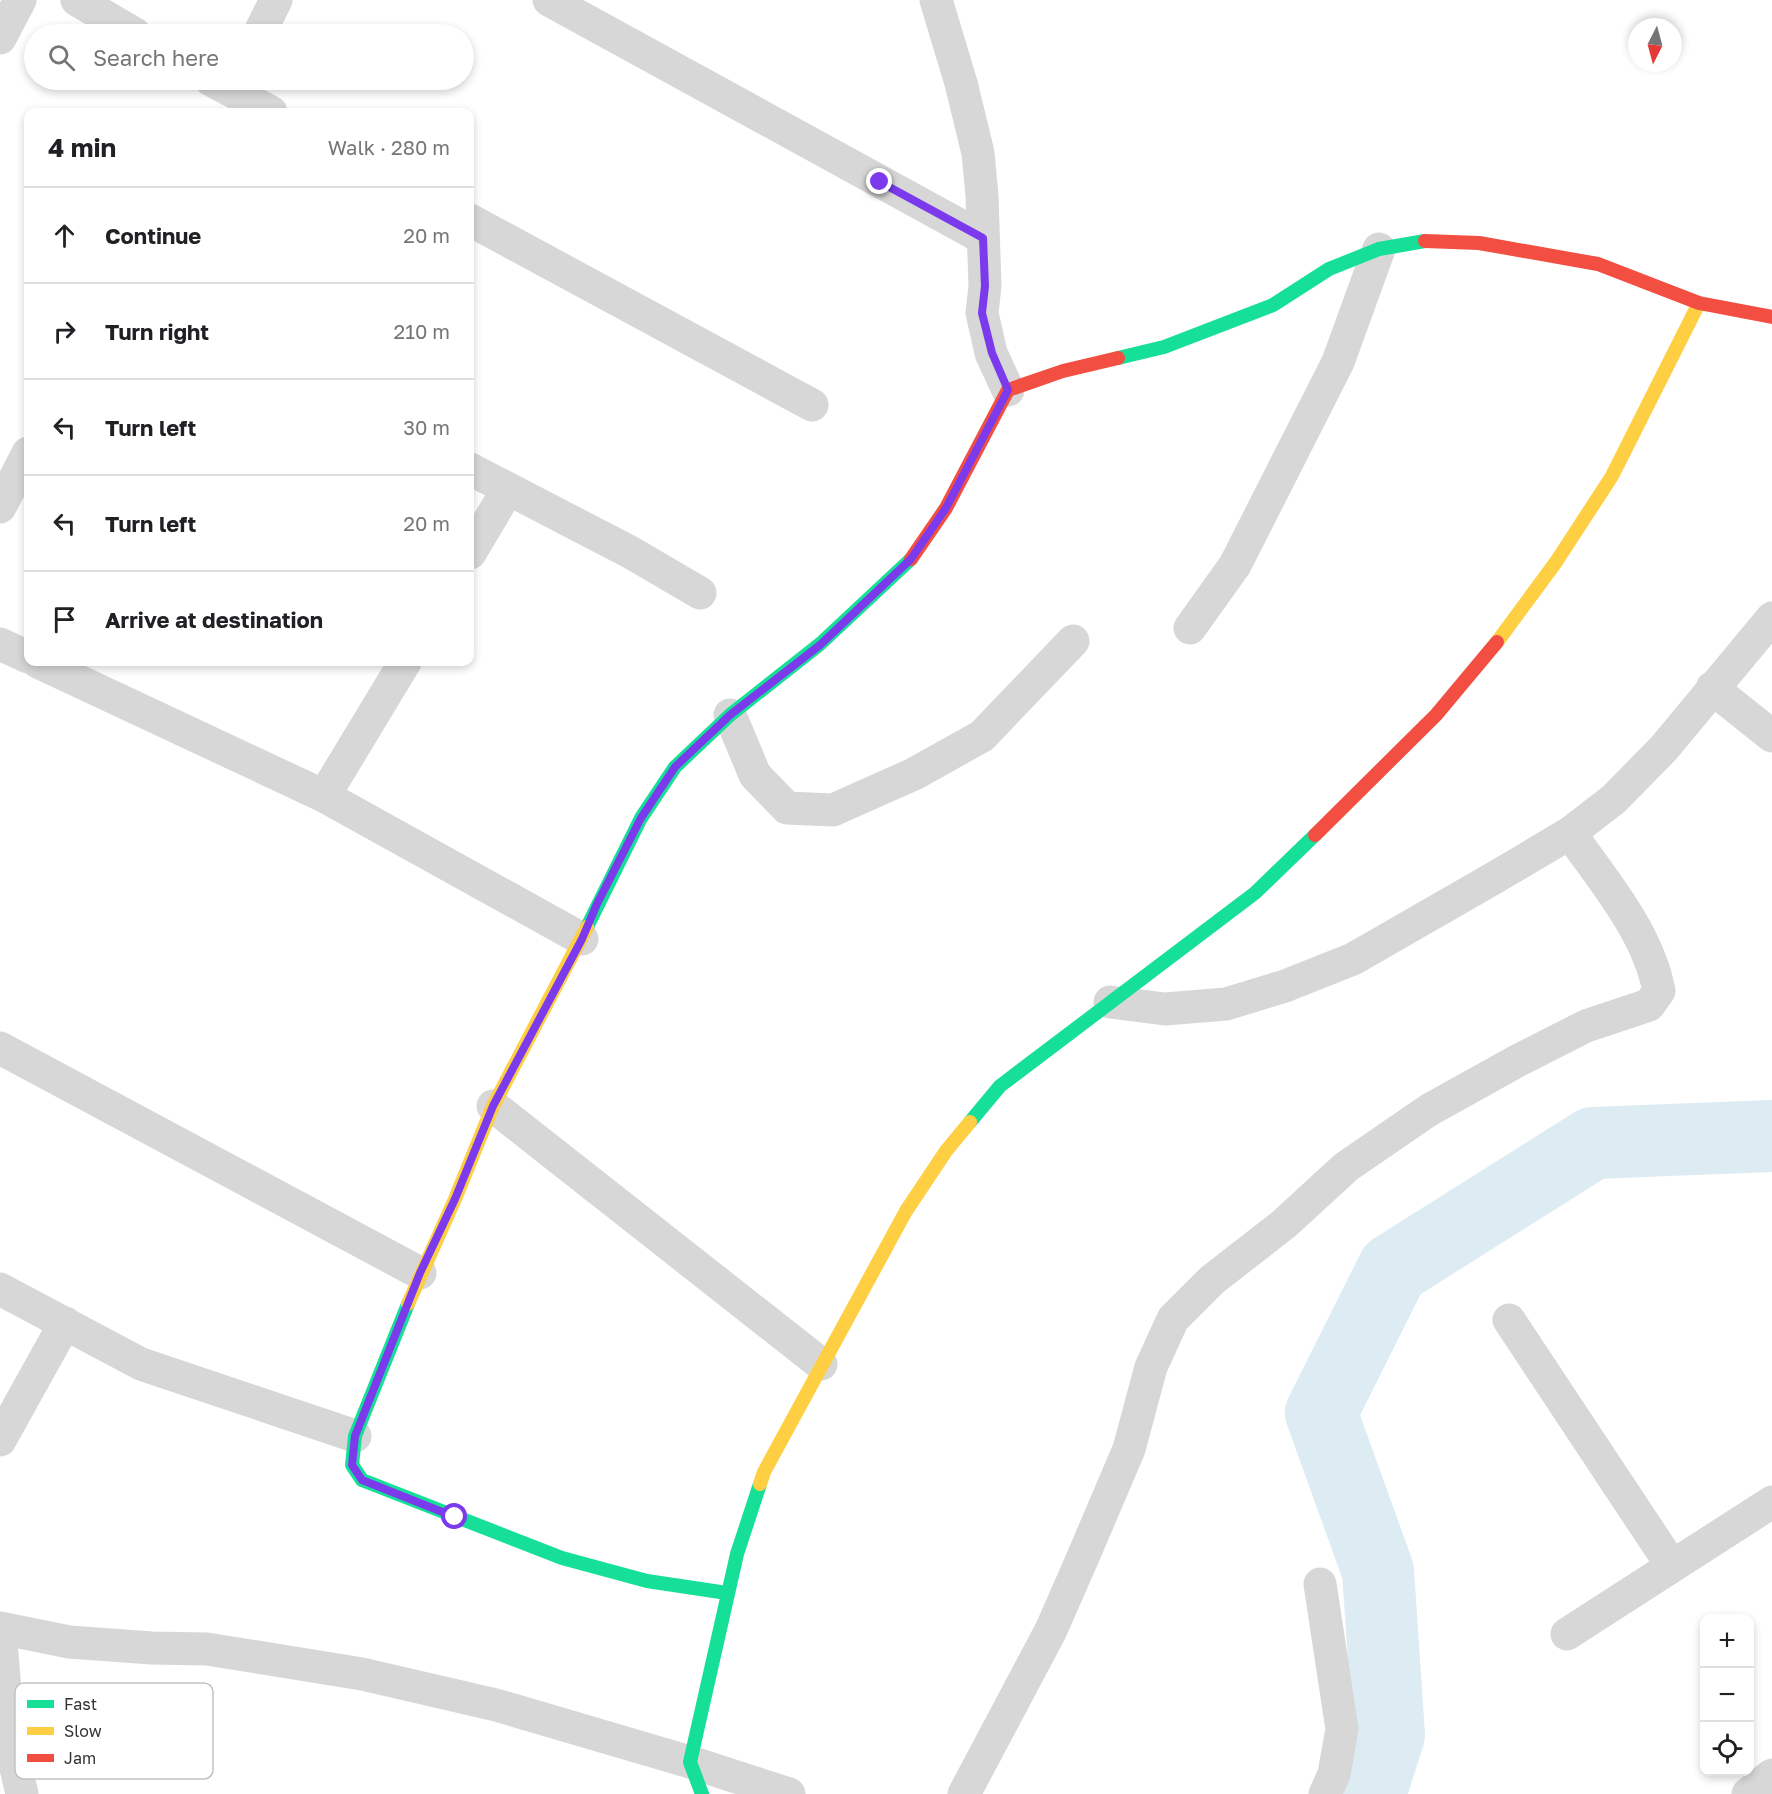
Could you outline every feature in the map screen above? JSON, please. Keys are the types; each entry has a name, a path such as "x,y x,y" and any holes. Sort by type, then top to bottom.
{"street":[{"path":"0,38 20,0"},
{"path":"77,0 118,24"},
{"path":"264,24 276,0"},
{"path":"549,0 983,238"},
{"path":"936,0 961,83 978,153 985,286 982,313 992,353 1008,390"},
{"path":"224,91 262,108"},
{"path":"474,222 812,405"},
{"path":"727,1593 647,1581 562,1558 362,1480 352,1465 355,1436 420,1273 455,1199 493,1106 582,939 597,904 641,818 675,767 730,715 820,645 911,559 946,508 1008,390 1063,372 1164,347 1217,328 1273,305 1329,269 1379,249 1422,241 1479,243 1598,264 1699,303 1772,317"},
{"path":"1190,628 1235,565 1338,362 1379,249"},
{"path":"702,1794 690,1762 727,1593 737,1554 764,1472 906,1211 946,1151 1000,1086 1255,893 1436,715 1488,655 1556,562 1612,476 1699,303"},
{"path":"3,492 24,459"},
{"path":"474,471 630,552 700,593"},
{"path":"474,546 508,489"},
{"path":"1110,1002 1165,1009 1226,1004 1285,986 1353,959 1570,834 1614,799 1664,748 1772,618"},
{"path":"730,715 755,775 787,808 833,810 914,774 982,736 1073,641"},
{"path":"0,644 24,655"},
{"path":"47,666 324,796 582,939"},
{"path":"324,796 403,666"},
{"path":"1712,688 1772,736"},
{"path":"964,1794 1051,1630 1129,1449 1151,1367 1173,1319 1212,1280 1284,1224 1346,1167 1429,1110 1586,1026 1649,1005 1659,992 1655,970 1630,920 1570,834"},
{"path":"0,1048 420,1273"},
{"path":"493,1106 821,1364"},
{"path":"0,1289 141,1364 355,1436"},
{"path":"1509,1320 1672,1566"},
{"path":"0,1440 65,1323"},
{"path":"1567,1634 1772,1502"},
{"path":"1320,1584 1342,1729 1334,1774 1325,1794"},
{"path":"15,1764 9,1738 0,1630 69,1642 207,1649 362,1674 496,1705 690,1762 789,1794"},
{"path":"1748,1794 1772,1775"},
{"path":"19,1779 22,1794"}],"waterway":[{"path":"1370,1794 1389,1735 1378,1571 1321,1413 1393,1269 1593,1143 1772,1136"}],"traffic: fast":[{"path":"1118,358 1164,347 1273,305 1329,269 1379,249 1425,241"},
{"path":"587,927 641,818 675,767 730,715 820,644 911,559"},
{"path":"970,1122 1000,1086 1255,893 1315,835"},
{"path":"408,1304 355,1436 352,1465 362,1480 562,1558 647,1581 727,1593"},
{"path":"702,1794 690,1762 737,1554 760,1484"}],"traffic: slow":[{"path":"1497,642 1556,562 1612,476 1699,303"},
{"path":"408,1304 493,1106 587,927"},
{"path":"760,1484 764,1472 906,1211 946,1151 970,1122"}],"traffic: jam":[{"path":"1425,241 1479,243 1598,264 1699,303 1772,317"},
{"path":"911,559 946,508 1008,390 1063,371 1118,358"},
{"path":"1315,835 1436,715 1497,642"}],"route":[{"path":"455,1517 362,1480 352,1465 355,1436 420,1273 455,1199 493,1106 582,939 597,904 641,818 675,767 730,715 820,645 911,559 946,508 1008,390 992,353 982,313 985,286 983,238 880,182"}]}
